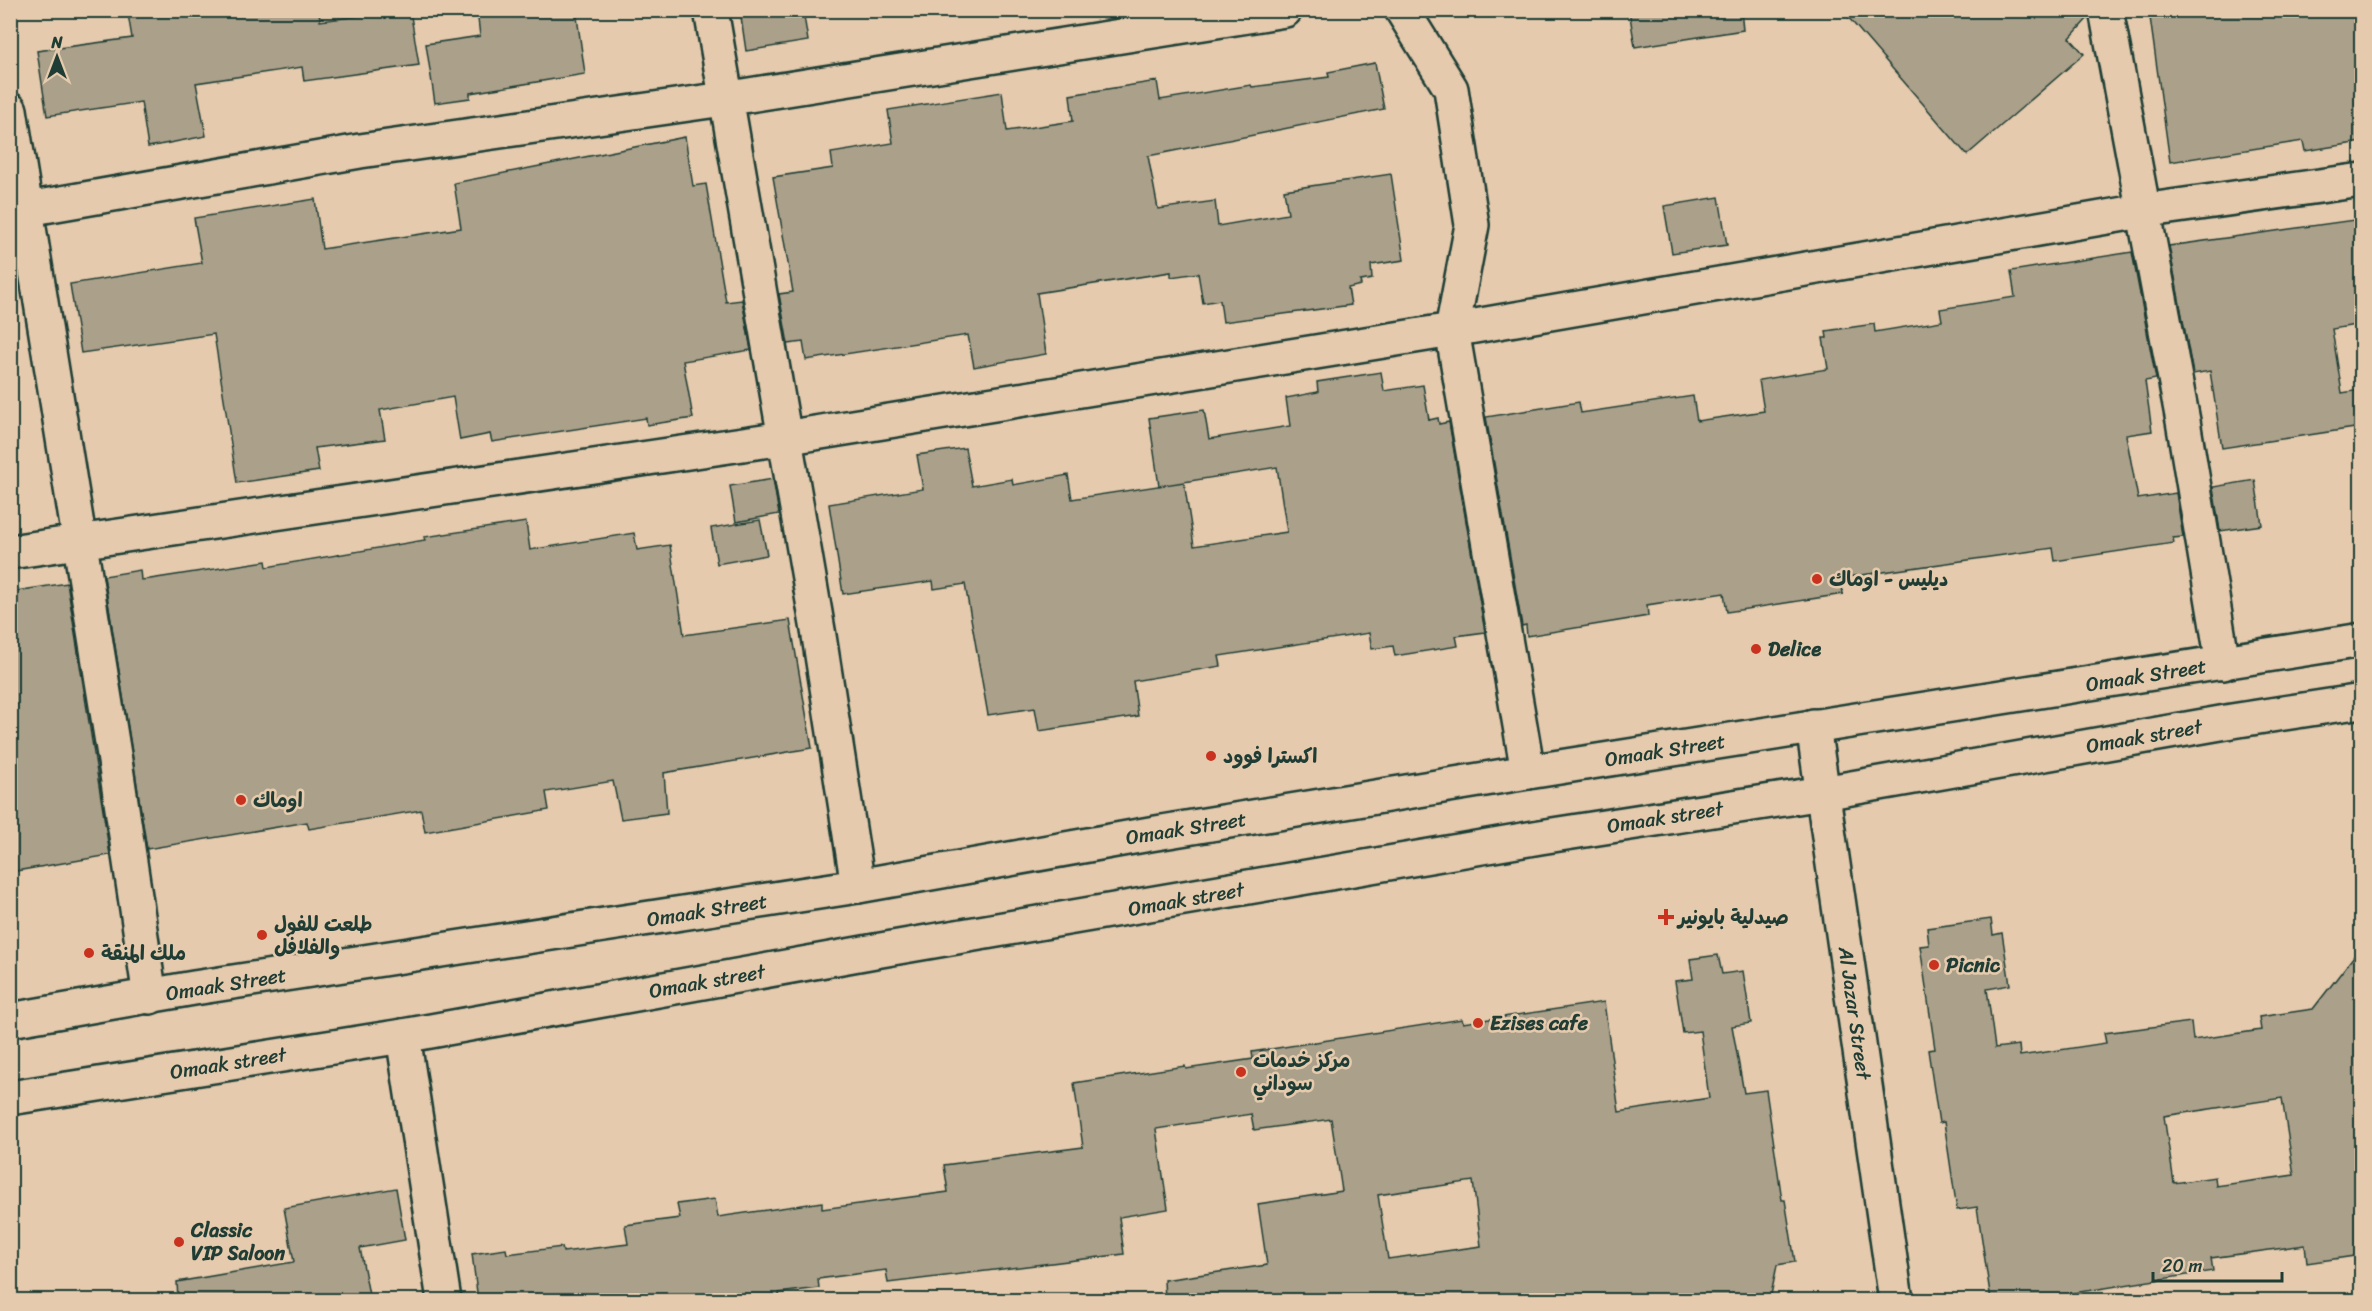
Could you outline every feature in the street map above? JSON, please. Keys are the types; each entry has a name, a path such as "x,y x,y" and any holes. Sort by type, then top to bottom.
{"street":[{"path":"711,10 724,99 819,636 858,886"},
{"path":"19,211 360,151 724,99 1285,10"},
{"path":"1402,10 1451,88 1472,225 1452,330 1528,772"},
{"path":"2106,10 2183,421 2223,663"},
{"path":"10,110 19,211 115,760 150,997"},
{"path":"10,552 78,544 784,438 1452,330 2142,211 2361,180"},
{"name":"Omaak Street","path":"10,1020 858,886 1138,836 1528,772 2361,640"},
{"name":"Omaak street","path":"10,1098 403,1036 875,951 1540,837 1823,793 2232,721 2361,701"},
{"name":"Al Jazar Street","path":"1813,726 1896,1300"},
{"path":"403,1036 444,1300"}],"building":[{"path":"156,10 319,10 320,21 410,10 419,65 304,81 302,67 196,83 206,136 148,147 141,102 47,116 37,51 132,38 128,14"},
{"path":"477,10 576,10 585,74 470,93 470,98 435,103 426,44 480,36"},
{"path":"740,10 803,10 808,41 746,51"},
{"path":"1629,10 1741,10 1743,30 1635,47"},
{"path":"1842,10 2088,10 2088,18 2070,38 2084,54 1967,155"},
{"path":"2149,10 2361,10 2361,142 2305,151 2303,141 2170,162"},
{"path":"1375,63 1384,109 1148,156 1158,209 1215,201 1218,226 1288,214 1284,190 1391,174 1404,260 1371,265 1372,279 1360,281 1361,285 1348,288 1351,305 1223,322 1220,300 1203,303 1198,273 1171,277 1171,272 1037,293 1046,354 974,367 968,335 806,360 803,342 788,344 779,294 793,292 773,177 833,168 831,153 893,143 888,110 1002,92 1007,131 1073,121 1070,95 1157,81 1160,100 1251,85 1252,87 1329,77 1328,72"},
{"path":"685,137 693,186 706,184 726,302 742,300 751,350 683,361 693,418 647,425 646,418 492,442 490,434 460,440 453,397 380,410 385,439 315,448 319,471 237,483 214,334 81,353 70,284 202,263 194,218 315,199 322,249 461,228 454,183"},
{"path":"1719,197 1727,245 1672,253 1664,206"},
{"path":"2361,219 2361,324 2332,329 2342,393 2361,390 2361,427 2222,448 2210,371 2193,374 2169,246"},
{"path":"2132,252 2156,379 2145,381 2152,431 2126,435 2138,499 2176,493 2183,537 2173,538 2174,543 2055,561 2053,548 1841,578 1843,594 1727,612 1724,593 1647,605 1648,616 1527,636 1526,625 1522,626 1486,417 1579,402 1581,413 1693,396 1697,421 1764,411 1759,380 1828,369 1823,338 1827,338 1826,331 1874,324 1875,332 1942,321 1940,309 2015,297 2011,271"},
{"path":"1381,372 1384,391 1423,385 1429,420 1438,418 1439,424 1449,422 1485,632 1456,636 1458,646 1395,656 1393,646 1372,649 1369,633 1219,656 1221,666 1133,681 1138,716 1039,731 1035,708 988,715 965,584 934,589 933,581 843,594 829,504 923,489 917,455 965,448 972,486 1012,479 1013,485 1068,475 1072,499 1159,486 1149,418 1204,410 1209,439 1290,426 1286,398 1318,392 1317,382","holes":["1277,467 1287,532 1194,546 1184,482 1181,482"]},
{"path":"773,479 779,514 736,522 730,486"},
{"path":"2255,480 2262,525 2220,531 2213,487"},
{"path":"760,520 767,555 717,564 711,528"},
{"path":"526,522 530,550 634,533 637,550 670,545 684,635 790,620 812,748 664,773 667,813 621,819 613,781 546,792 549,810 425,832 421,810 309,829 307,822 147,849 104,576 140,570 141,580 266,561 267,567 425,540 424,537"},
{"path":"67,583 110,855 10,872 10,592"},
{"path":"1991,919 1993,935 2002,933 2010,985 1987,989 1995,1048 2019,1045 2020,1056 2106,1043 2104,1033 2191,1022 2193,1040 2261,1030 2259,1017 2313,1009 2361,947 2361,1255 2307,1263 2305,1245 2211,1258 2213,1271 2029,1300 1991,1300 1977,1207 1957,1210 1944,1122 1939,1123 1928,1050 1935,1049 1920,946 1929,945 1927,928","holes":["2282,1098 2294,1175 2216,1186 2215,1177 2174,1183 2164,1116"]},
{"path":"1718,955 1722,974 1743,971 1751,1023 1732,1026 1744,1093 1766,1090 1782,1200 1785,1200 1795,1262 1777,1265 1770,1300 1165,1300 1164,1280 1267,1265 1258,1204 1342,1191 1331,1119 1254,1130 1251,1114 1156,1129 1168,1209 1119,1217 1124,1254 888,1283 886,1270 818,1279 819,1288 779,1293 780,1300 478,1300 472,1254 506,1249 507,1254 562,1247 563,1252 628,1244 625,1225 680,1218 677,1204 715,1199 718,1217 822,1202 822,1209 948,1192 944,1165 1083,1147 1074,1083 1185,1066 1186,1069 1253,1059 1252,1052 1462,1019 1463,1023 1604,1002 1619,1112 1709,1098 1700,1031 1683,1033 1675,981 1693,979 1690,959","holes":["1473,1181 1481,1246 1388,1259 1378,1195"]},
{"path":"396,1188 405,1240 360,1248 370,1300 178,1300 177,1282 294,1262 284,1208"}],"place":[{"name":"ديليس - اوماك","path":"1817,579"},
{"name":"Delice","path":"1756,649"},
{"name":"اكسترا فوود","path":"1211,756"},
{"name":"اوماك","path":"241,800"},
{"name":"صيدلية بايونير","path":"1666,917"},
{"name":"طلعت للفول والفلافل","path":"262,935"},
{"name":"ملك المنقة","path":"89,953"},
{"name":"Picnic","path":"1934,965"},
{"name":"Ezises cafe","path":"1478,1023"},
{"name":"مركز خدمات سوداني","path":"1241,1072"},
{"name":"Classic VIP Saloon","path":"179,1242"}]}
